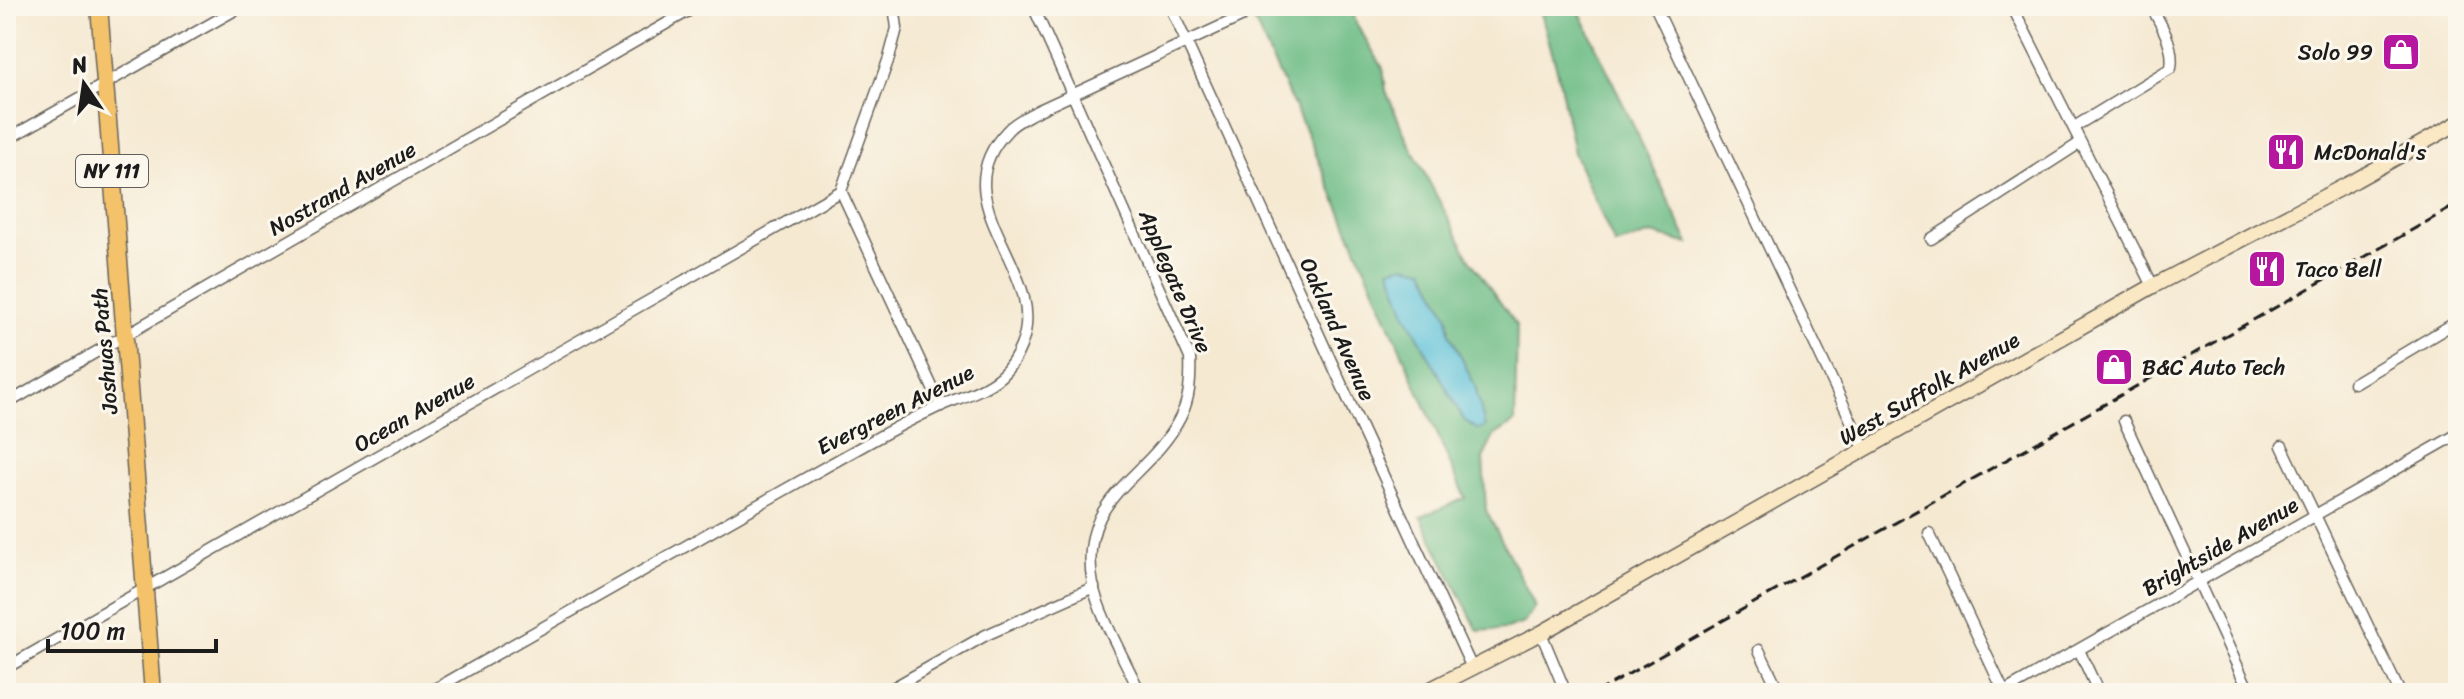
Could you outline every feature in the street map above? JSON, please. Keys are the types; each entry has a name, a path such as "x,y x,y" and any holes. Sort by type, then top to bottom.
{"main road":[{"name":"Joshuas Path","path":"99,6 153,693"},
{"name":"West Suffolk Avenue","path":"1423,693 1541,633 2153,286 2458,123"}],"street":[{"path":"6,140 242,6"},
{"name":"Nostrand Avenue","path":"6,404 697,6"},
{"path":"894,6 897,28 889,58 841,191 941,406"},
{"name":"Applegate Drive","path":"1033,6 1190,358 1191,385 1181,416 1165,442 1109,500 1096,528 1091,556 1094,587 1140,693"},
{"name":"Oakland Avenue","path":"1170,6 1472,668"},
{"path":"1655,6 1865,450"},
{"path":"2012,6 2153,286"},
{"path":"2074,127 2171,68 2171,46 2151,6"},
{"name":"Evergreen Avenue","path":"428,693 892,429 980,390 1002,375 1017,356 1027,333 1028,309 1021,284 989,214 983,192 986,169 994,147 1008,128 1071,94 1243,16"},
{"path":"1931,239 2080,143"},
{"name":"Ocean Avenue","path":"6,668 841,191"},
{"path":"2354,383 2458,321"},
{"path":"2124,421 2250,693"},
{"name":"Brightside Avenue","path":"2003,692 2458,434"},
{"path":"2282,446 2400,693"},
{"path":"1929,533 2003,692"},
{"path":"884,693 986,635 1094,587"},
{"path":"1541,633 1566,693"},
{"path":"1759,650 1780,693"},
{"path":"2079,650 2099,693"}],"green space":[{"path":"1247,6 1351,6 1356,23 1383,68 1386,91 1407,140 1471,261 1517,326 1515,422 1494,436 1483,458 1486,510 1535,606 1524,623 1506,629 1478,631 1421,517 1465,498 1308,136","holes":["1424,269 1448,317 1450,334 1475,386 1485,427"]},
{"path":"1539,6 1577,6 1689,244 1652,234 1615,245 1574,153 1558,73"}],"water":[{"path":"1405,265 1424,269 1448,317 1450,334 1475,386 1485,427 1478,430 1464,420 1407,316 1390,269"}],"railway":[{"path":"1595,693 2458,204"}],"place":[{"name":"Solo 99","path":"2401,52"},
{"name":"McDonald's","path":"2286,152"},
{"name":"Taco Bell","path":"2267,269"},
{"name":"B&C Auto Tech","path":"2114,367"}]}
